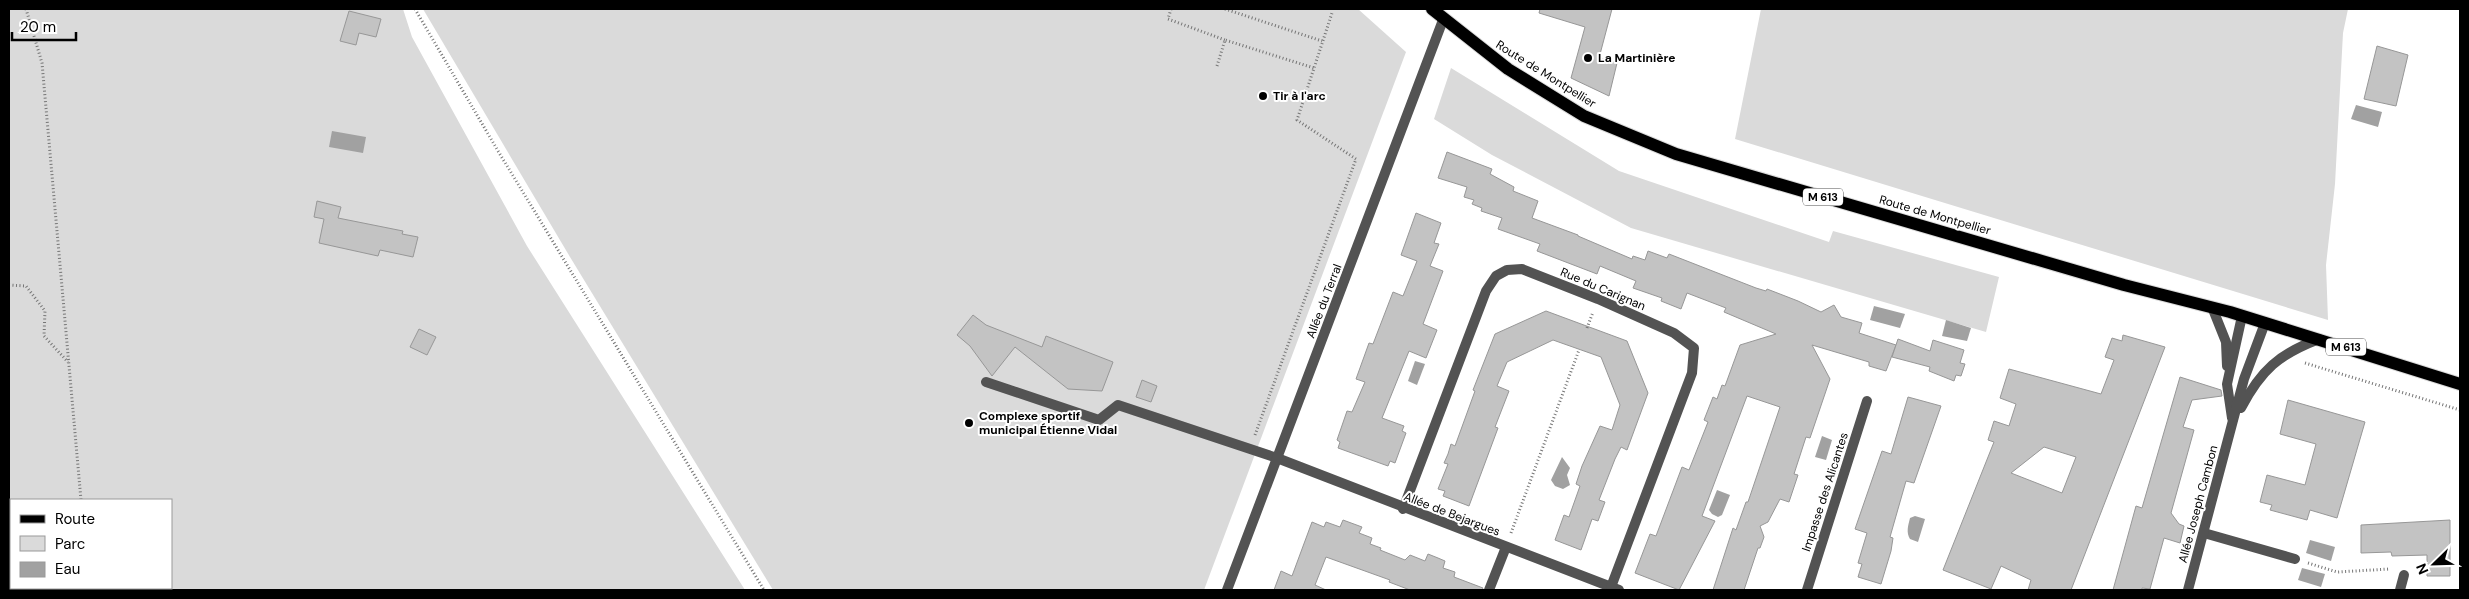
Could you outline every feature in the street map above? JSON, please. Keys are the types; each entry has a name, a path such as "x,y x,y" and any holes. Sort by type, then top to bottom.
{"main road":[{"name":"Route de Montpellier","path":"1432,9 1508,69 1584,116 1676,154 2124,285 2212,307 2460,384"}],"street":[{"name":"Allée du Terral","path":"1227,590 1444,20"},
{"name":"Rue du Carignan","path":"1404,509 1486,291 1496,276 1507,270 1522,269 1598,299 1665,329 1694,348 1692,373 1615,589"},
{"name":"Allée Joseph Cambon","path":"2212,307 2226,342 2228,384 2233,424"},
{"name":"Allée Joseph Cambon","path":"2228,384 2242,316"},
{"name":"Allée Joseph Cambon","path":"2188,590 2244,378 2265,323"},
{"name":"Allée Joseph Cambon","path":"2233,424 2253,385 2277,359 2298,347 2319,339"},
{"name":"Allée de Bejargues","path":"986,382 1099,420 1118,405 1277,458 1404,509 1615,589"},
{"name":"Impasse des Alicantes","path":"1807,590 1867,401"},
{"path":"2204,533 2295,559"},
{"path":"1489,590 1506,547"},
{"path":"2400,590 2404,575"}],"path":[{"path":"26,9 42,63 81,499"},
{"path":"416,9 498,151 764,590"},
{"path":"1171,9 1168,19 1314,68"},
{"path":"1225,9 1322,41"},
{"path":"1250,449 1356,160 1297,120 1332,13"},
{"path":"1217,66 1226,40"},
{"path":"9,285 26,286 45,311 44,336 68,362"},
{"path":"1506,547 1579,350"},
{"path":"2300,363 2305,362 2460,410"},
{"path":"2295,559 2338,572 2396,569 2404,575"}],"green space":[{"path":"9,9 403,9 412,37 527,246 745,590 9,590"},
{"name":"Complexe sportif municipal Étienne Vidal","path":"423,9 1358,9 1406,52 1204,590 773,590 570,257"},
{"path":"1761,9 2348,9 2343,33 2335,184 2326,265 2328,320 1735,139"},
{"path":"1451,68 1619,171 1829,242 1833,231 1999,277 1986,332 1631,228 1492,155 1434,119"}],"water":[{"path":"2356,105 2382,112 2378,127 2351,119"},
{"path":"332,131 366,137 363,153 329,147"},
{"path":"1874,306 1905,314 1900,328 1870,320"},
{"path":"1946,320 1971,328 1967,341 1942,336"},
{"path":"1415,361 1425,364 1417,385 1408,381"},
{"path":"1822,436 1832,440 1826,460 1815,457"},
{"path":"1562,457 1570,468 1567,475 1570,485 1563,489 1555,486 1551,480"},
{"path":"1717,490 1730,495 1722,515 1718,517 1709,510"},
{"path":"1915,516 1925,519 1918,542 1910,539 1908,531 1910,518"},
{"path":"2310,540 2335,547 2331,561 2306,553"},
{"path":"2302,568 2325,574 2321,587 2298,580"}],"building":[{"name":"La Martinière","path":"1540,9 1612,9 1599,58 1617,63 1609,96 1571,78 1585,27 1539,13"},
{"path":"349,11 381,19 376,37 359,33 356,45 340,41"},
{"path":"2377,46 2408,55 2396,106 2364,99"},
{"path":"1447,152 1492,169 1490,174 1514,187 1513,191 1538,201 1532,218 1578,235 1632,259 1633,256 1645,260 1648,251 1667,258 1669,254 1756,288 1766,291 1767,289 1821,312 1834,305 1841,317 1862,323 1859,333 1896,345 1886,371 1869,366 1869,362 1812,345 1830,379 1810,438 1806,437 1794,474 1798,475 1789,502 1780,499 1768,522 1760,526 1764,537 1760,548 1758,548 1744,590 1713,590 1733,528 1736,530 1746,502 1748,502 1780,407 1747,396 1702,516 1715,521 1679,590 1635,573 1650,534 1656,536 1682,467 1689,470 1708,422 1704,420 1713,397 1717,399 1722,385 1725,386 1740,345 1776,334 1724,312 1726,308 1687,293 1681,309 1661,301 1662,298 1633,288 1636,281 1600,266 1597,274 1537,251 1540,244 1498,229 1502,218 1481,211 1482,208 1472,204 1474,200 1464,197 1467,187 1438,178"},
{"path":"317,201 341,207 338,218 403,231 402,234 418,237 413,257 380,250 378,256 319,243 324,219 314,217"},
{"path":"1416,213 1441,223 1434,243 1439,244 1430,266 1443,271 1423,324 1437,330 1426,358 1409,351 1382,418 1404,426 1402,431 1406,433 1395,463 1390,461 1388,466 1338,448 1340,442 1337,440 1347,411 1352,412 1365,382 1356,379 1369,343 1373,344 1393,292 1403,296 1417,261 1401,255"},
{"path":"1546,311 1627,341 1648,393 1627,450 1621,447 1615,459 1599,500 1605,502 1598,521 1592,519 1581,550 1555,540 1564,515 1569,517 1580,486 1576,484 1582,466 1600,426 1612,430 1620,405 1601,357 1553,340 1507,362 1497,386 1509,391 1495,427 1498,428 1469,506 1443,496 1445,491 1438,489 1448,464 1444,463 1451,444 1455,446 1475,391 1473,390 1495,334"},
{"path":"973,315 986,325 1042,347 1046,336 1113,362 1102,391 1068,389 1015,347 992,376 970,346 957,335"},
{"path":"419,329 436,337 427,355 410,347"},
{"path":"2123,335 2165,347 2071,590 2028,590 2031,580 2001,566 1991,589 1943,570 1994,442 1988,440 1994,421 2009,426 2016,404 2000,398 2009,369 2101,394 2114,360 2105,357 2112,338 2122,341","holes":["2044,447 2076,457 2062,493 2011,473"]},
{"path":"1898,339 1930,351 1933,340 1964,350 1960,363 1965,364 1961,376 1956,375 1954,381 1929,371 1930,367 1892,357"},
{"path":"2180,377 2221,390 2222,396 2192,400 2183,427 2194,430 2171,513 2179,524 2184,526 2180,543 2164,538 2150,589 2113,590 2136,506 2142,508"},
{"path":"1142,380 1157,386 1151,402 1136,397"},
{"path":"1908,397 1941,406 1914,483 1906,481 1890,537 1893,538 1891,551 1881,584 1858,577 1862,564 1858,563 1867,533 1855,529 1882,451 1891,454"},
{"path":"2288,400 2365,422 2337,518 2310,510 2307,520 2270,510 2272,505 2260,502 2267,475 2305,485 2316,444 2280,434"},
{"path":"1343,520 1362,527 1359,533 1372,538 1370,544 1381,548 1380,550 1405,560 1410,555 1425,561 1428,554 1445,561 1443,568 1455,572 1454,577 1483,588 1482,590 1410,590 1389,582 1390,580 1326,557 1315,585 1326,590 1274,590 1281,571 1292,576 1312,522 1324,527 1326,522 1340,527"},
{"path":"2450,520 2450,576 2427,576 2427,555 2392,556 2391,552 2361,553 2361,525"}],"place":[{"name":"La Martinière","path":"1588,58"},
{"name":"Tir à l'arc","path":"1263,96"},
{"name":"Complexe sportif municipal Étienne Vidal","path":"969,423"}]}
